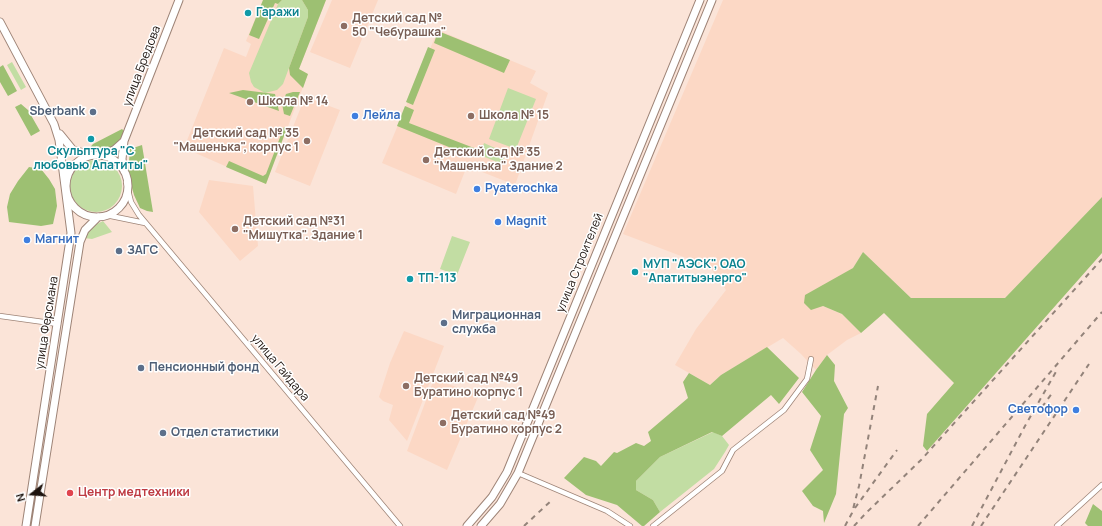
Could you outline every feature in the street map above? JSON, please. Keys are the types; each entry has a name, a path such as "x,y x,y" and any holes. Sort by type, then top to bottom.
{"street":[{"name":"улица Бредова","path":"125,180 122,159 124,141 179,0"},
{"name":"улица Строителей","path":"467,526 488,503 507,472 700,0"},
{"name":"улица Строителей","path":"482,526 500,504 518,473 712,0"},
{"name":"улица Ферсмана","path":"0,22 54,124 73,150 96,155"},
{"name":"улица Ферсмана","path":"26,526 71,240 63,154 54,124"},
{"path":"96,155 116,161 125,180 126,192 123,203 118,208 106,215 98,217 82,214 73,206 67,189 67,174 71,168 85,158 114,150 124,141"},
{"name":"улица Гайдара","path":"125,180 131,202 146,223 400,526"},
{"path":"612,214 622,219"},
{"path":"106,215 146,223"},
{"name":"улица Ферсмана","path":"36,526 80,242 85,230 92,221 98,217"},
{"path":"0,316 67,326"},
{"path":"652,526 722,471 733,450 784,410 807,379 811,359"},
{"path":"52,362 61,363"},
{"path":"551,365 560,370"},
{"path":"518,473 607,511 630,526"},
{"path":"1057,526 1102,485"}],"shaded area":[{"name":"Школа № 14","path":"263,0 326,0 299,69 308,74 266,184 184,148 224,48 246,57 251,44 246,41"},
{"name":"Детский сад № 50 \"Чебурашка\"","path":"332,0 378,0 350,68 310,52"},
{"path":"723,0 1102,0 1102,197 1005,298 911,298 863,252 853,268 837,279 823,306 842,314 861,333 847,340 827,355 816,370 783,338 721,375 710,385 675,365 696,329 726,290 710,267 623,234"},
{"name":"Школа № 15","path":"438,30 536,71 530,83 548,93 515,185 467,166 456,194 382,163"},
{"name":"Детский сад № 35 \"Машенька\", корпус 1","path":"305,97 340,110 310,186 275,172"},
{"name":"Детский сад №31 \"Мишутка\". Здание 1","path":"209,180 253,186 258,246 240,261 199,212"},
{"name":"Детский сад №49 Буратино корпус 1","path":"404,331 444,346 407,441 389,420 393,405 383,401 379,397 390,363"},
{"name":"Детский сад №49 Буратино корпус 2","path":"434,379 479,395 447,470 407,451"}],"green space":[{"path":"263,0 282,0 278,4 275,3 259,39 249,35"},
{"path":"282,0 302,0 308,10 308,17 283,84 277,90 265,93 254,87 249,73 278,4"},
{"path":"302,0 326,0 299,69 308,74 303,88 290,75 289,68 308,17 308,10"},
{"path":"438,31 510,60 504,73 434,43"},
{"path":"428,47 435,50 413,105 406,102"},
{"path":"12,62 26,87 21,90 7,65"},
{"path":"3,65 17,91 8,96 0,82 0,67"},
{"path":"508,88 536,99 516,149 489,139"},
{"path":"243,90 275,94 279,111 229,93"},
{"path":"300,92 290,116 284,114 282,104 286,94"},
{"path":"21,104 28,110 40,131 31,136 15,107"},
{"path":"405,106 414,110 409,123 474,148 471,156 397,126"},
{"path":"284,127 287,128 266,184 226,167 229,161 263,176 266,174"},
{"path":"122,129 125,132 114,147 97,152 86,152 93,144"},
{"path":"484,143 506,153 502,164 480,155"},
{"path":"142,145 153,212 140,208 134,195 128,174 130,149"},
{"path":"96,160 106,162 114,168 120,176 122,186 120,196 114,204 106,210 96,212 86,210 78,204 72,196 70,186 72,176 78,168 86,162"},
{"path":"29,167 41,169 55,189 57,206 53,224 41,226 9,222 7,207 10,194"},
{"path":"1102,197 1102,253 927,451 923,446 927,414 954,383 884,313 861,333 842,314 823,306 811,310 804,303 805,295 853,268 863,252 911,298 1005,298"},
{"path":"103,221 112,232 92,239 84,238 91,227"},
{"path":"452,236 470,242 457,275 440,269"},
{"path":"767,347 799,378 779,404 771,395 722,436 712,432 660,457 636,481 636,490 653,500 660,512 644,526 642,526 617,505 586,495 564,478 584,457 596,461 601,466 614,452 617,453 636,443 644,446 651,441 648,432 688,398 683,382 689,373 710,385 721,375"},
{"path":"827,355 835,365 834,381 848,408 844,414 836,494 824,523 823,511 813,506 802,491 823,470 810,450 821,416 802,392"},
{"path":"713,432 722,436 729,445 714,469 660,512 653,500 636,490 636,481 660,457"},
{"path":"1093,504 1102,511 1102,526 1088,526 1085,523"}],"railway":[{"path":"854,526 921,460 1102,259"},
{"path":"918,526 1102,312"},
{"path":"981,526 1089,364"},
{"path":"972,526 1025,426 1057,370"},
{"path":"845,526 852,513 859,486 878,386"},
{"path":"1042,407 1053,392"},
{"path":"855,508 897,450"},
{"path":"524,526 553,499"}],"place":[{"name":"Гаражи","path":"248,13"},
{"name":"Детский сад № 50 \"Чебурашка\"","path":"344,26"},
{"name":"Школа № 14","path":"250,102"},
{"name":"Sberbank","path":"93,112"},
{"name":"Лейла","path":"355,116"},
{"name":"Школа № 15","path":"471,116"},
{"name":"Скульптура \"С любовью Апатиты\"","path":"91,139"},
{"name":"Детский сад № 35 \"Машенька\", корпус 1","path":"307,141"},
{"name":"Детский сад № 35 \"Машенька\" Здание 2","path":"426,160"},
{"name":"Pyaterochka","path":"477,189"},
{"name":"Magnit","path":"498,222"},
{"name":"Детский сад №31 \"Мишутка\". Здание 1","path":"235,229"},
{"name":"Магнит","path":"27,240"},
{"name":"ЗАГС","path":"119,251"},
{"name":"МУП \"АЭСК\", ОАО \"Апатитыэнерго\"","path":"635,272"},
{"name":"ТП-113","path":"410,279"},
{"name":"Миграционная служба","path":"444,323"},
{"name":"Пенсионный фонд","path":"141,368"},
{"name":"Детский сад №49 Буратино корпус 1","path":"406,386"},
{"name":"Светофор","path":"1076,410"},
{"name":"Детский сад №49 Буратино корпус 2","path":"443,423"},
{"name":"Отдел статистики","path":"163,433"},
{"name":"Центр медтехники","path":"70,493"}]}
